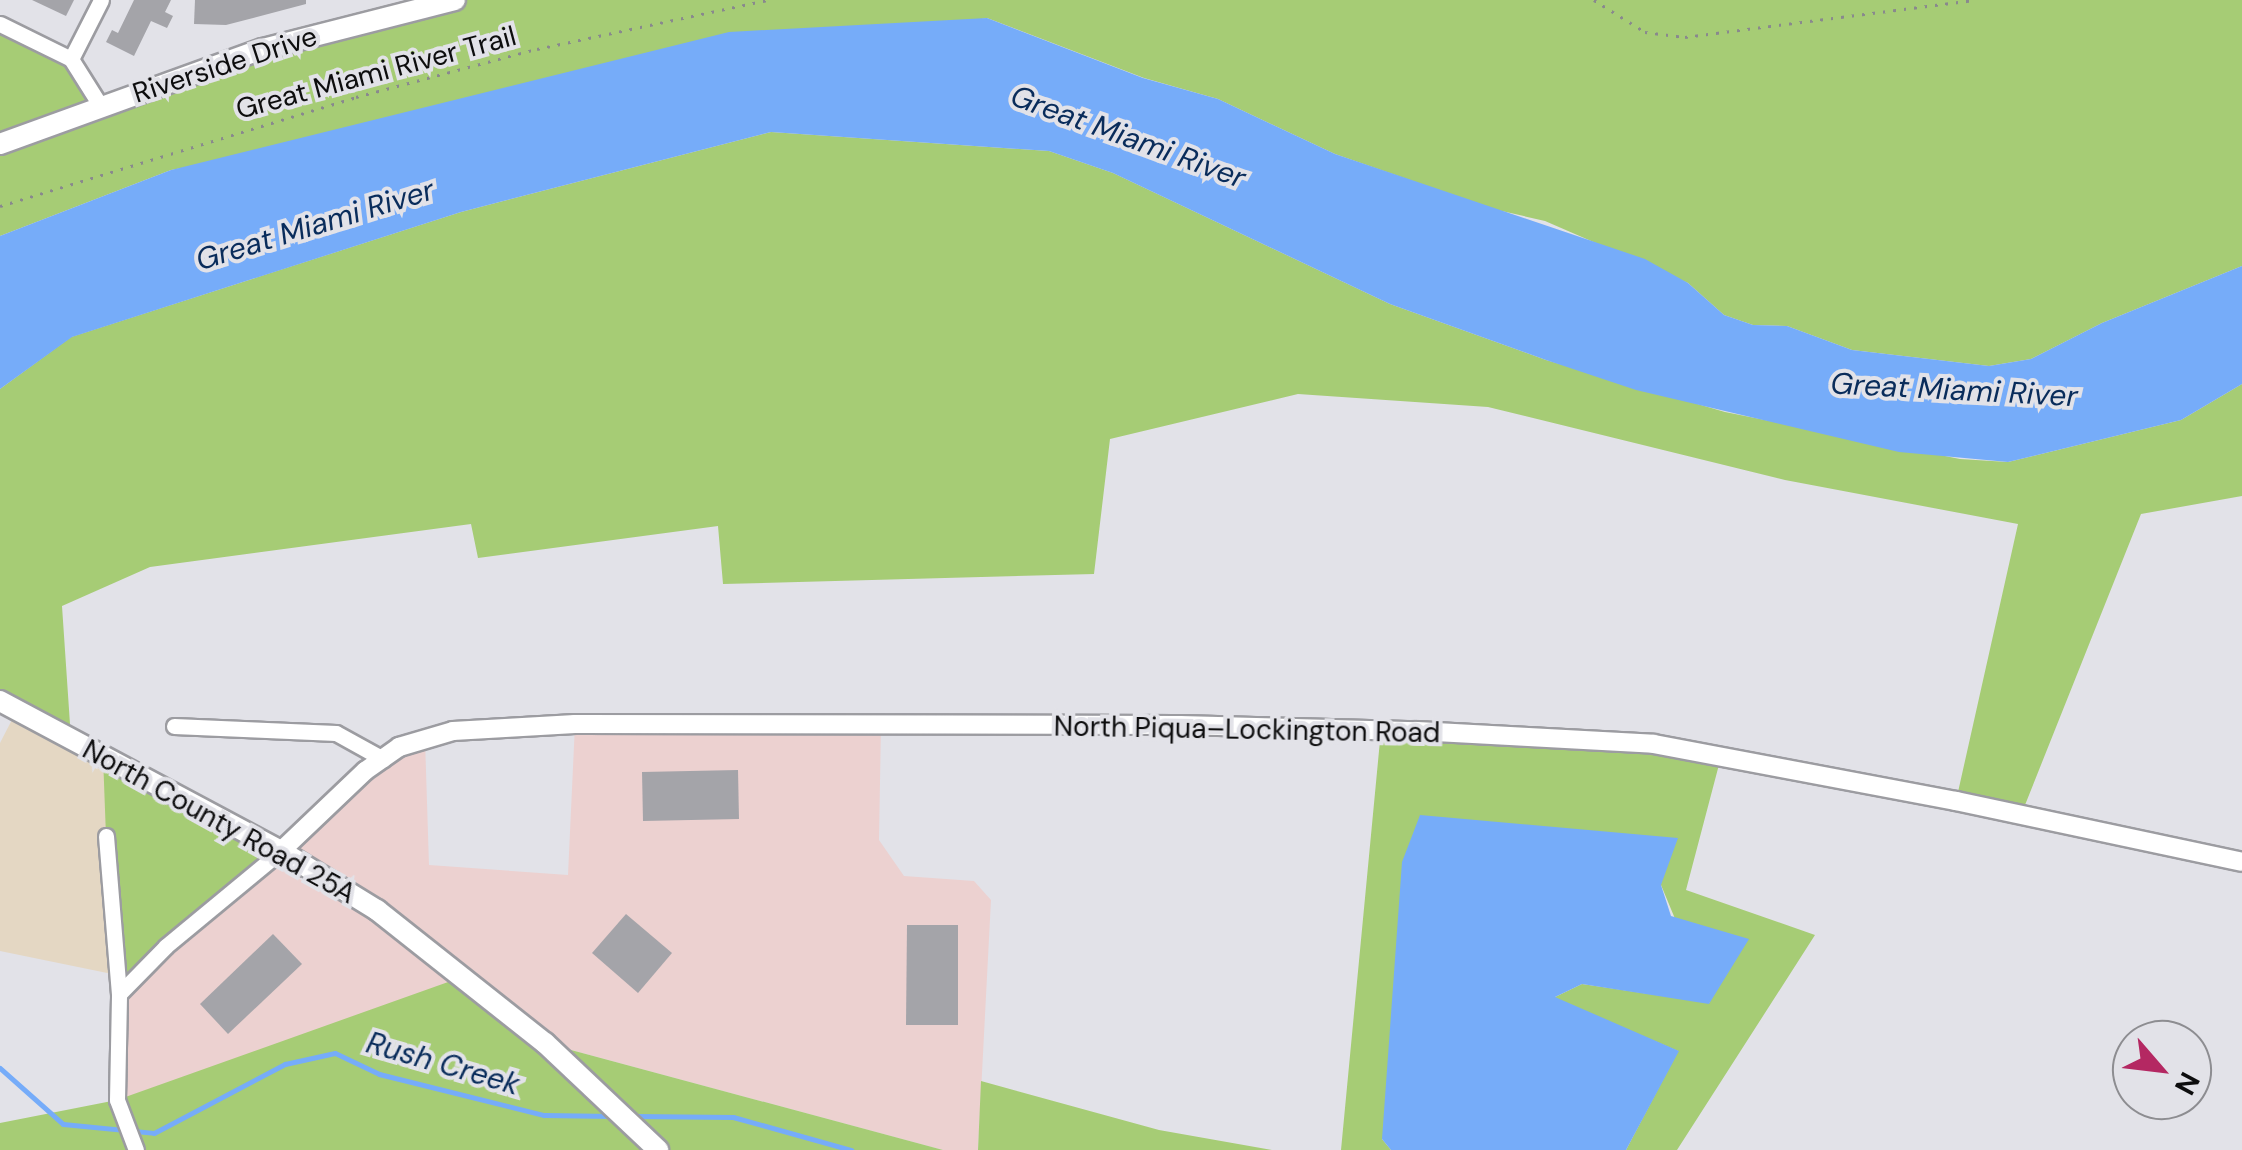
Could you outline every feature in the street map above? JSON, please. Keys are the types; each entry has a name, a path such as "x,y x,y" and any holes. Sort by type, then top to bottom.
{"main road":[{"name":"Riverside Drive","path":"0,144 263,48 455,0"},
{"name":"North County Road 25A","path":"0,701 281,850 377,910 466,976 545,1043 658,1150"}],"street":[{"path":"71,59 102,0"},
{"path":"0,24 71,59 100,105"},
{"name":"North Piqua–Lockington Road","path":"281,850 383,759 399,748 453,730 564,724 1180,725 1635,743 1956,801 2242,862"},
{"path":"174,726 336,733 383,759"},
{"path":"106,836 119,994 118,1100 136,1150"},
{"path":"119,994 194,922 281,850"}],"path":[{"name":"Great Miami River Trail","path":"0,206 172,150 537,49 768,0"},
{"path":"1594,0 1645,32 1685,37 1975,0"}],"shaded area":[{"path":"17,710 103,756 117,975 0,951 0,743"},
{"path":"575,724 881,725 879,840 904,876 974,881 991,900 978,1150 943,1150 545,1043 117,1100 119,994 365,771 425,739 429,865 568,875"}],"green space":[{"path":"455,0 2242,0 2242,266 2102,323 2031,359 1989,366 1852,350 1787,326 1753,325 1724,315 1688,283 1545,221 1493,209 1335,154 1218,99 1144,78 987,18 171,170 0,236 0,24 71,59 101,105"},
{"path":"771,132 1049,151 1113,173 1390,304 1546,360 1725,412 1960,459 2008,462 2181,420 2242,384 2242,496 2141,514 2021,815 1956,801 2018,524 1785,480 1488,407 1298,394 1110,439 1094,574 723,584 718,526 478,558 471,524 150,567 62,606 71,739 0,701 0,389 71,337 461,212"},
{"path":"1381,730 1721,757 1686,890 1815,935 1677,1150 1626,1150 1678,1051 1553,998 1582,984 1710,1003 1661,885 1382,1139 1391,1150 1341,1150"},
{"path":"103,756 281,851 119,994 106,836"},
{"path":"465,976 545,1043 943,1150 0,1150 0,1123 117,1100"},
{"path":"981,1081 1159,1130 1272,1150 978,1150"}],"water":[{"name":"Great Miami River","path":"987,18 1143,78 1218,99 1335,154 1645,259 1688,283 1724,315 1753,325 1787,326 1852,350 1989,366 2031,359 2102,323 2242,266 2242,384 2181,420 2008,462 1899,452 1636,390 1546,360 1390,304 1113,173 1049,151 771,132 461,212 72,337 0,389 0,236 171,170 729,32"},
{"path":"1420,815 1678,838 1661,885 1671,916 1749,939 1709,1004 1582,984 1555,997 1679,1051 1626,1150 1391,1150 1382,1139 1402,862"}],"building":[{"path":"32,0 74,0 66,16"},
{"path":"134,0 171,0 165,12 173,16 167,28 151,21 134,56 106,42 112,30 118,33"},
{"path":"195,0 306,0 306,4 226,25 194,24"},
{"path":"738,770 739,819 643,821 642,772"},
{"path":"626,914 672,953 638,993 592,953"},
{"path":"907,925 958,925 958,1025 906,1025"},
{"path":"273,934 302,964 228,1034 200,1004"}],"waterway":[{"name":"Rush Creek","path":"0,1068 63,1124 154,1133 285,1064 335,1053 379,1074 544,1115 612,1116"},
{"name":"Rush Creek","path":"633,1116 733,1117 851,1150"}]}
